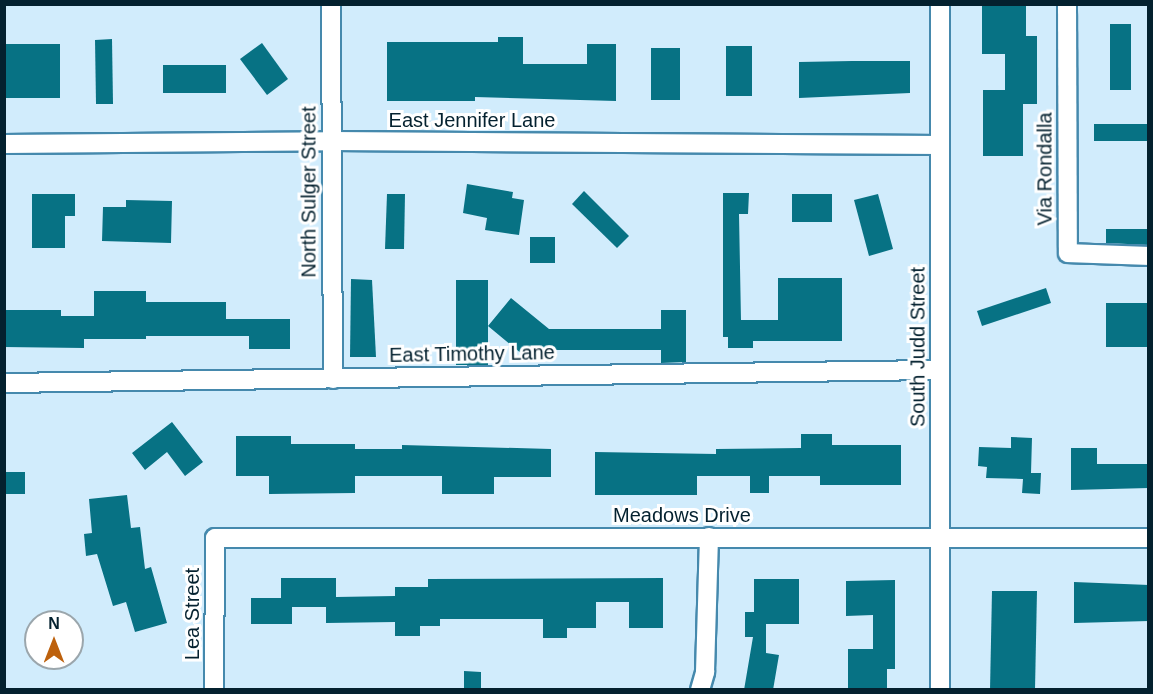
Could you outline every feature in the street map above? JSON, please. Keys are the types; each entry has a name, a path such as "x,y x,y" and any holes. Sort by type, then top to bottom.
{"street":[{"name":"North Sulger Street","path":"331,4 333,379"},
{"name":"South Judd Street","path":"940,4 942,537 940,690"},
{"name":"Via Rondalla","path":"1067,4 1068,253 1149,256"},
{"name":"East Jennifer Lane","path":"4,144 332,141 940,146"},
{"name":"East Timothy Lane","path":"4,384 940,370"},
{"path":"700,690 705,672 709,537"},
{"name":"Meadows Drive","path":"215,538 1149,538"},
{"name":"Lea Street","path":"214,690 215,538"}],"building":[{"path":"982,4 1026,4 1026,36 1037,36 1037,104 1023,104 1023,156 983,156 983,90 1005,90 1005,54 982,54"},
{"path":"1110,24 1131,24 1131,90 1110,90"},
{"path":"498,37 523,37 523,64 587,64 587,44 616,44 616,101 475,97 475,101 387,101 387,42 498,42"},
{"path":"112,39 113,104 96,104 95,40"},
{"path":"262,43 288,79 267,95 240,59"},
{"path":"4,44 60,44 60,98 4,98"},
{"path":"726,46 752,46 752,96 726,96"},
{"path":"651,48 680,48 680,100 651,100"},
{"path":"910,61 910,93 799,98 799,62"},
{"path":"163,65 226,65 226,93 163,93"},
{"path":"1094,124 1149,124 1149,141 1094,141"},
{"path":"467,184 513,192 512,198 524,200 519,235 485,230 487,218 463,213"},
{"path":"584,191 629,236 617,248 572,204"},
{"path":"723,193 749,193 748,214 739,214 741,320 778,320 778,278 842,278 842,341 753,341 753,348 728,348 728,337 723,337"},
{"path":"32,194 75,194 75,216 65,216 65,248 32,248"},
{"path":"387,194 405,194 404,249 385,249"},
{"path":"792,194 832,194 832,222 792,222"},
{"path":"878,194 893,249 869,256 854,200"},
{"path":"126,200 172,201 171,243 102,241 103,207 126,207"},
{"path":"1106,229 1149,229 1149,245 1106,243"},
{"path":"530,237 555,237 555,263 530,263"},
{"path":"351,279 372,280 376,357 350,357"},
{"path":"456,280 488,280 488,365 456,365"},
{"path":"1046,288 1051,303 982,326 977,311"},
{"path":"94,291 146,291 146,302 226,302 226,319 290,319 290,349 249,349 249,336 146,336 146,339 84,339 84,348 4,347 4,310 61,310 61,316 94,316"},
{"path":"511,298 549,329 661,329 661,310 686,310 686,362 661,363 661,350 543,350 538,346 528,359 488,326"},
{"path":"1106,303 1149,303 1149,347 1106,347"},
{"path":"172,422 203,462 185,476 167,452 145,470 132,453"},
{"path":"801,434 832,434 832,445 901,445 901,485 820,485 820,476 769,476 769,493 750,493 750,476 697,476 697,495 595,495 595,452 716,454 716,449 801,448"},
{"path":"236,436 291,436 291,444 355,444 355,449 402,449 402,445 551,449 551,477 494,477 494,494 442,494 442,476 355,476 355,493 269,494 269,476 236,476"},
{"path":"1011,437 1032,438 1031,473 1041,473 1040,494 1022,493 1023,479 986,478 987,467 978,466 979,447 1011,448"},
{"path":"1071,448 1097,448 1097,464 1149,464 1149,488 1071,490"},
{"path":"4,472 25,472 25,494 4,494"},
{"path":"127,495 131,528 140,527 145,569 151,567 167,623 135,632 126,602 113,606 97,554 86,556 84,534 92,533 89,499"},
{"path":"281,578 336,578 336,597 395,596 395,587 428,587 428,579 663,578 663,628 629,628 629,602 596,602 596,628 567,628 567,638 543,638 543,619 440,619 440,626 420,626 420,636 395,636 395,622 326,623 326,607 292,607 292,624 251,624 251,598 281,598"},
{"path":"754,579 799,579 799,624 766,624 766,653 779,655 773,690 744,690 753,637 745,637 745,612 754,612"},
{"path":"895,580 895,669 887,669 887,690 848,690 848,649 873,649 873,615 846,616 846,581"},
{"path":"1074,582 1149,585 1149,621 1074,623"},
{"path":"992,591 1037,591 1035,689 990,690"},
{"path":"464,671 481,672 481,690 464,690"}]}
